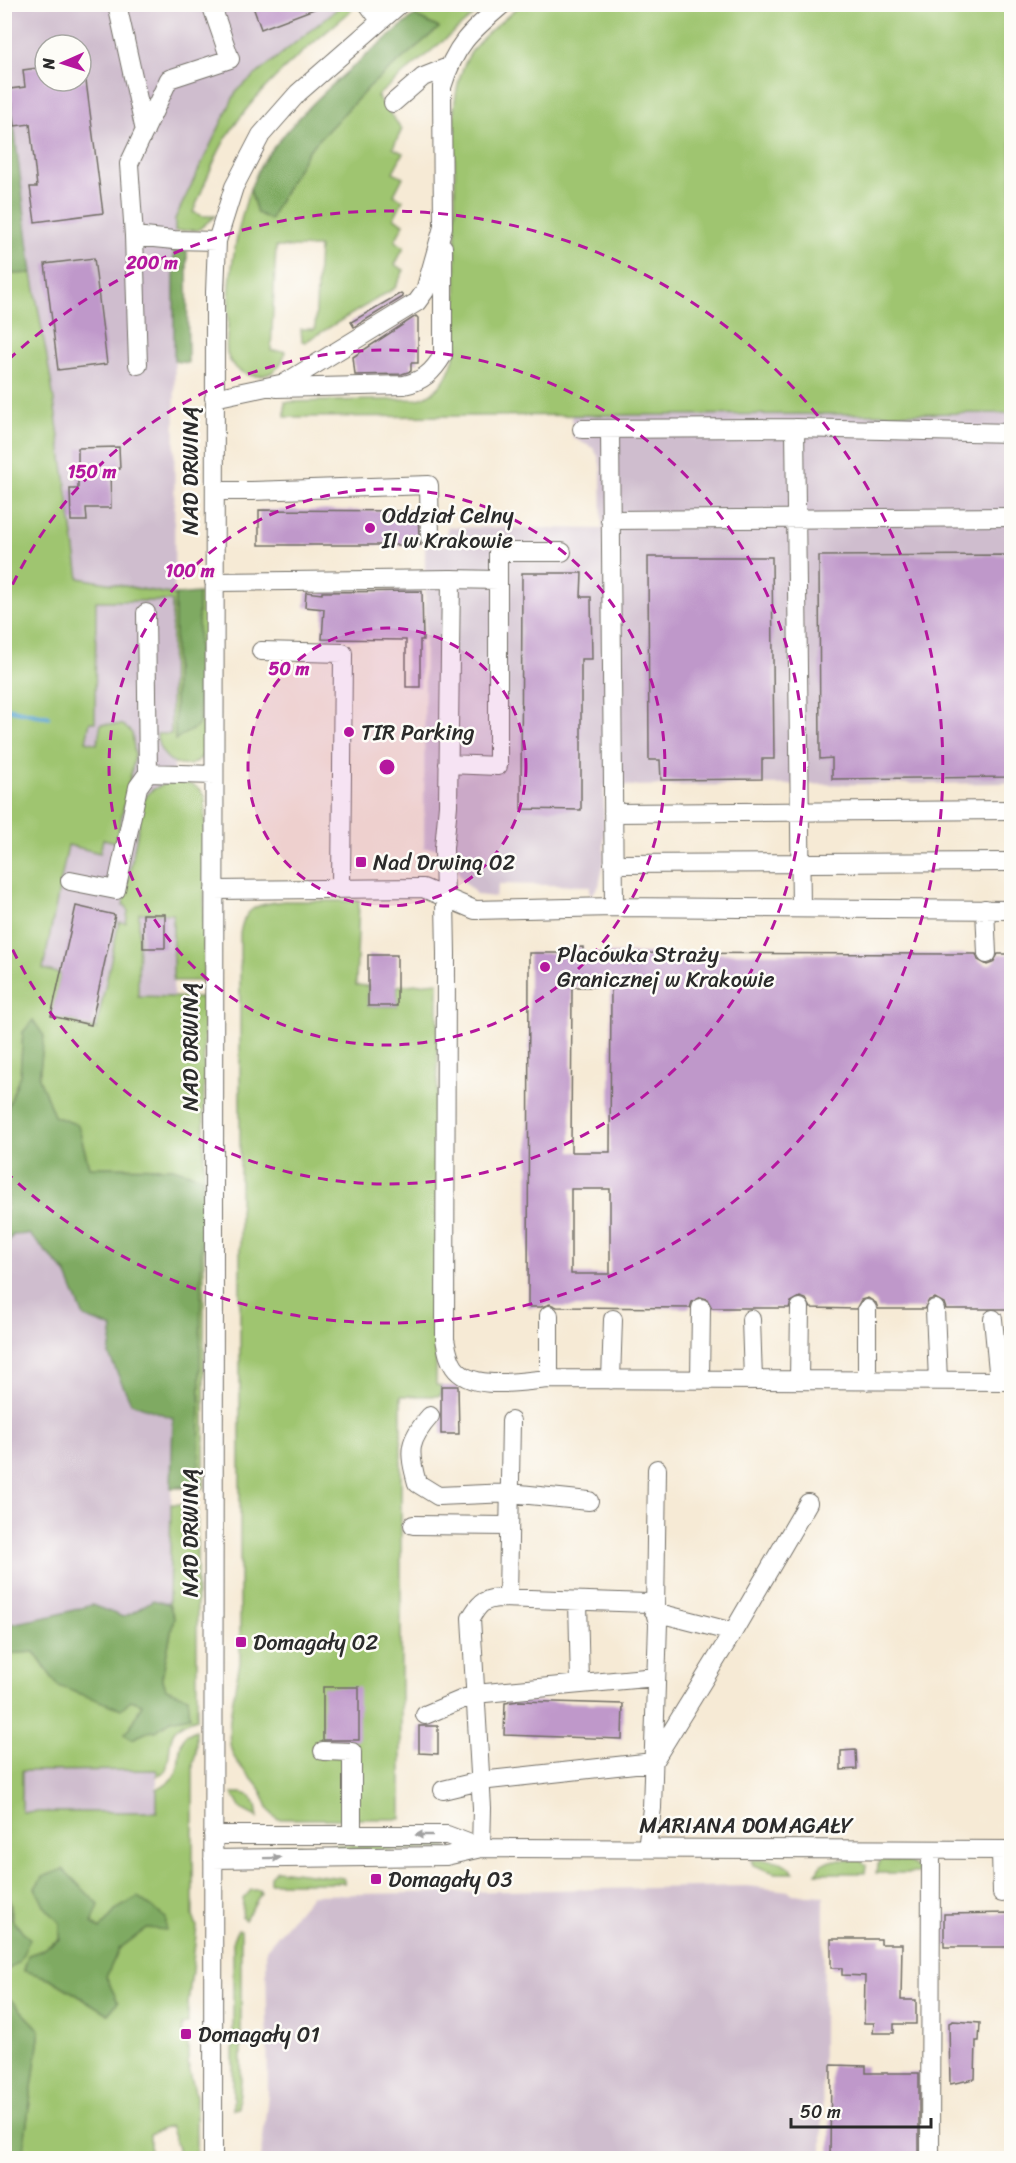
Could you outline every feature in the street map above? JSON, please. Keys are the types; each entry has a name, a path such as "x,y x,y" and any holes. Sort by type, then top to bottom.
{"street":[{"path":"117,4 145,130"},
{"path":"138,364 129,164 169,79 230,59 211,4"},
{"path":"368,4 380,20"},
{"name":"NAD DRWINĄ","path":"213,2158 214,398 217,241 234,188 261,135 298,93 400,4"},
{"path":"258,388 404,385 426,376 436,367 443,355 442,87 448,67 459,46 474,28 503,4"},
{"path":"393,103 423,77 448,67"},
{"path":"214,398 285,382 417,302 425,291 443,227"},
{"path":"134,236 217,241"},
{"path":"795,428 801,908"},
{"path":"582,429 795,428 1011,433"},
{"path":"610,429 614,907"},
{"path":"215,491 429,485 430,538"},
{"path":"610,520 1011,517"},
{"path":"448,764 498,766 498,552 562,552"},
{"path":"451,579 448,805 444,848 445,1339 448,1355 454,1368 465,1377 478,1383 549,1379 1005,1381 993,1319"},
{"path":"214,582 498,579"},
{"path":"70,881 116,890 138,787 148,773 146,613"},
{"path":"261,651 343,653 341,888"},
{"path":"148,773 214,775"},
{"path":"613,813 1011,810"},
{"path":"614,864 1011,862"},
{"path":"214,890 423,888 475,910 614,907 1011,910"},
{"path":"985,909 987,954"},
{"path":"700,1380 701,1308"},
{"path":"799,1380 800,1308"},
{"path":"867,1309 867,1381"},
{"path":"935,1309 938,1381"},
{"path":"549,1315 549,1379"},
{"path":"611,1380 613,1319"},
{"path":"751,1319 753,1380"},
{"path":"430,1416 416,1432 410,1458 417,1483 438,1496 510,1493 589,1501"},
{"path":"508,1598 511,1421"},
{"path":"647,1849 652,1808 658,1623 656,1612 657,1469"},
{"path":"653,1762 733,1632 808,1503"},
{"path":"413,1525 509,1526"},
{"path":"481,1848 480,1781 471,1618 478,1605 489,1599 508,1598 648,1604 656,1612 733,1632"},
{"path":"578,1601 580,1684"},
{"path":"425,1715 475,1694 656,1677"},
{"path":"323,1751 352,1752 352,1835"},
{"path":"443,1790 480,1781 653,1762"},
{"name":"MARIANA DOMAGAŁY","path":"213,1835 447,1835 481,1848"},
{"name":"MARIANA DOMAGAŁY","path":"213,1859 446,1857 481,1848 1006,1850"},
{"path":"930,2158 931,1850"},
{"path":"1002,1893 1006,1850"}],"shaded area":[{"path":"4,5 342,5 237,90 175,219 173,1168 33,1020 79,578 51,380 32,273 6,60"},
{"path":"1011,413 1011,783 604,786 604,862 599,886 590,896 590,886 499,884 495,897 477,895 458,872 458,848 424,848 425,545 447,545 447,527 602,529 599,458 593,448 573,438 572,416"},
{"path":"29,1234 66,1273 84,1317 114,1328 109,1355 173,1418 169,1604 153,1600 123,1617 92,1605 5,1625 4,1246 13,1235"},
{"path":"157,1770 157,1812 22,1813 22,1771"},
{"path":"747,1886 789,1891 793,1894 824,1896 822,2158 261,2158 268,2093 266,1949 312,1895"}],"green space":[{"path":"522,4 1011,5 1011,413 285,417 285,402 418,399 434,392 445,379 457,347 454,110 457,90 461,73 474,48"},
{"path":"342,5 348,5 352,10 258,95 226,138 193,212 202,216 215,216 198,230 175,231 175,219 237,90"},
{"path":"427,5 486,5 377,96 402,129 393,148 403,153 393,172 403,177 394,195 403,200 394,218 404,224 395,241 404,247 395,265 404,270 395,288 305,342 302,341 301,329 315,329 319,247 276,247 271,351 285,351 281,363 266,375 256,376 238,370 231,362 226,345 234,253 240,221 250,189 257,213 271,219 308,151 371,85 439,28 414,16"},
{"path":"414,16 439,28 371,85 308,151 271,220 257,213 250,189 262,163 283,136 317,99"},
{"path":"11,102 32,273 12,274 4,213 5,106"},
{"path":"4,213 12,274 32,273 51,380 79,578 175,595 175,739 199,724 198,593 203,594 206,598 205,753 198,761 190,765 175,763 168,758 162,752 157,734 171,734 172,601 96,601 95,722 90,722 86,741 97,744 101,724 123,725 132,733 135,756 116,842 103,839 100,853 68,845 43,969 61,974 52,1016 96,1029 119,922 126,923 128,911 123,905 144,800 152,790 175,782 190,784 202,792 205,798 204,978 203,981 173,981 173,914 139,913 138,996 204,998 204,1488 171,1488 193,1485 173,1168 89,1167 78,1125 54,1116 39,1078 44,1036 23,1032 20,1075 5,1115"},
{"path":"174,250 187,251 188,363 174,361"},
{"path":"198,593 199,724 175,740 175,595"},
{"path":"359,901 356,985 368,986 368,1006 397,1006 397,986 438,982 436,1385 441,1386 440,1396 401,1396 401,1819 277,1819 270,1812 259,1788 236,1760 230,1746 231,1709 240,1662 240,934 245,917 254,908 267,903"},
{"path":"33,1020 44,1036 39,1078 54,1116 78,1125 89,1167 173,1168 202,1177 199,1480 193,1485 171,1488 173,1418 131,1403 109,1355 113,1328 84,1317 66,1273 29,1234 13,1235 5,1246 8,1186 5,1179 5,1115 20,1075 23,1032"},
{"path":"171,1504 197,1505 197,1718 186,1722 174,1732 166,1770 157,1777 157,1770 22,1771 22,1812 157,1812 157,1789 174,1777 185,1735 196,1730 196,1753 193,1764 193,1915 197,1926 188,2024 182,2025 183,2042 188,2042 188,2063 196,2097 196,2158 178,2158 178,2149 170,2126 150,2134 150,2158 22,2158 40,2030 6,1995 4,1972 19,1962 5,1866 5,1654 34,1652 58,1686 142,1704 125,1734 132,1739 152,1730 156,1731 171,1720 190,1716 166,1689 162,1677 174,1618 169,1604","holes":["117,1909 147,1928 119,1949 106,1977 118,2002 108,2014 49,1978 24,1970 29,1955 60,1939 60,1923 91,1923 100,1929"]},
{"path":"153,1600 169,1604 174,1618 162,1677 166,1689 188,1697 190,1716 171,1720 156,1731 152,1730 132,1739 124,1734 134,1721 142,1704 131,1700 121,1709 58,1686 34,1652 5,1654 5,1625 92,1605 123,1617"},
{"path":"232,1793 251,1796 256,1805 258,1818 241,1809"},
{"path":"277,1845 446,1845 448,1849 277,1851"},
{"path":"751,1860 780,1862 794,1873 775,1873 753,1865"},
{"path":"831,1860 860,1860 866,1865 865,1873 816,1873 822,1864"},
{"path":"881,1860 909,1862 921,1873 876,1873"},
{"path":"4,1866 11,1919 30,1939 19,1962 5,1972"},
{"path":"63,1869 99,1905 92,1923 100,1929 117,1909 138,1897 166,1918 166,1930 147,1928 119,1949 106,1977 118,2002 108,2014 49,1978 24,1971 28,1955 60,1939 60,1923 45,1907 35,1888 42,1877"},
{"path":"277,1870 343,1878 345,1883 270,1883 270,1876"},
{"path":"251,1890 259,1890 261,1893 245,1920 242,1917 243,1899"},
{"path":"238,1929 241,1930 241,2082 238,2108 233,2109 233,1939"},
{"path":"4,1988 6,1995 40,2030 22,2158 5,2158"}],"building":[{"path":"252,4 322,4 322,6 261,29"},
{"path":"33,69 33,93 88,93 103,213 35,222 30,187 37,187 30,124 15,126 10,89 25,87 23,70"},
{"path":"94,258 107,364 58,370 45,264"},
{"path":"401,293 403,297 354,327 351,322"},
{"path":"416,316 418,318 418,363 411,363 411,371 402,374 355,375 353,357"},
{"path":"119,447 120,469 110,469 111,508 86,508 87,521 71,521 70,489 78,489 78,448"},
{"path":"259,510 418,511 421,545 259,545"},
{"path":"1011,555 1011,777 832,779 832,758 820,759 819,556"},
{"path":"648,557 772,557 774,759 762,759 762,779 661,780 660,760 649,760"},
{"path":"522,573 582,573 581,597 591,597 592,659 581,659 581,810 521,809"},
{"path":"422,591 423,640 420,640 420,687 406,687 406,640 322,639 324,609 305,607 306,592 322,594 322,592"},
{"path":"76,906 115,915 91,1025 51,1016"},
{"path":"143,914 165,914 165,948 143,948"},
{"path":"583,947 583,953 976,954 978,960 987,965 993,963 998,954 1011,954 1011,1309 946,1309 944,1303 935,1298 929,1300 924,1309 878,1309 876,1303 868,1298 861,1300 856,1309 811,1308 806,1299 800,1297 791,1302 789,1308 712,1308 707,1299 701,1297 692,1302 690,1308 557,1307 550,1304 528,1307 529,953 567,953 567,948","holes":["572,987 611,987 610,1152 571,1152","571,1189 610,1189 610,1274 571,1274"]},
{"path":"368,955 397,955 397,1006 368,1006"},
{"path":"441,1386 458,1386 459,1434 441,1434"},
{"path":"323,1687 359,1687 359,1740 323,1740"},
{"path":"519,1701 623,1704 622,1739 504,1735 505,1703"},
{"path":"419,1726 438,1726 438,1754 419,1753"},
{"path":"856,1750 857,1769 841,1770 841,1751"},
{"path":"1011,1913 1011,1947 944,1947 944,1914"},
{"path":"831,1939 881,1939 881,1944 902,1944 901,2000 916,2000 916,2024 894,2024 894,2033 873,2033 874,2023 864,2023 865,1976 842,1975 842,1968 831,1968"},
{"path":"953,2021 980,2023 979,2041 976,2041 975,2079 950,2084 949,2023"},
{"path":"831,2065 866,2066 866,2073 919,2073 919,2157 830,2157"}],"waterway":[{"path":"4,708 48,717"}],"place":[{"name":"Oddział Celny II w Krakowie","path":"370,528"},
{"name":"TIR Parking","path":"349,732"},
{"name":"Nad Drwiną 02","path":"361,862"},
{"name":"Placówka Straży Granicznej w Krakowie","path":"545,967"},
{"name":"Domagały 02","path":"241,1642"},
{"name":"Domagały 03","path":"376,1879"},
{"name":"Domagały 01","path":"186,2034"}]}
